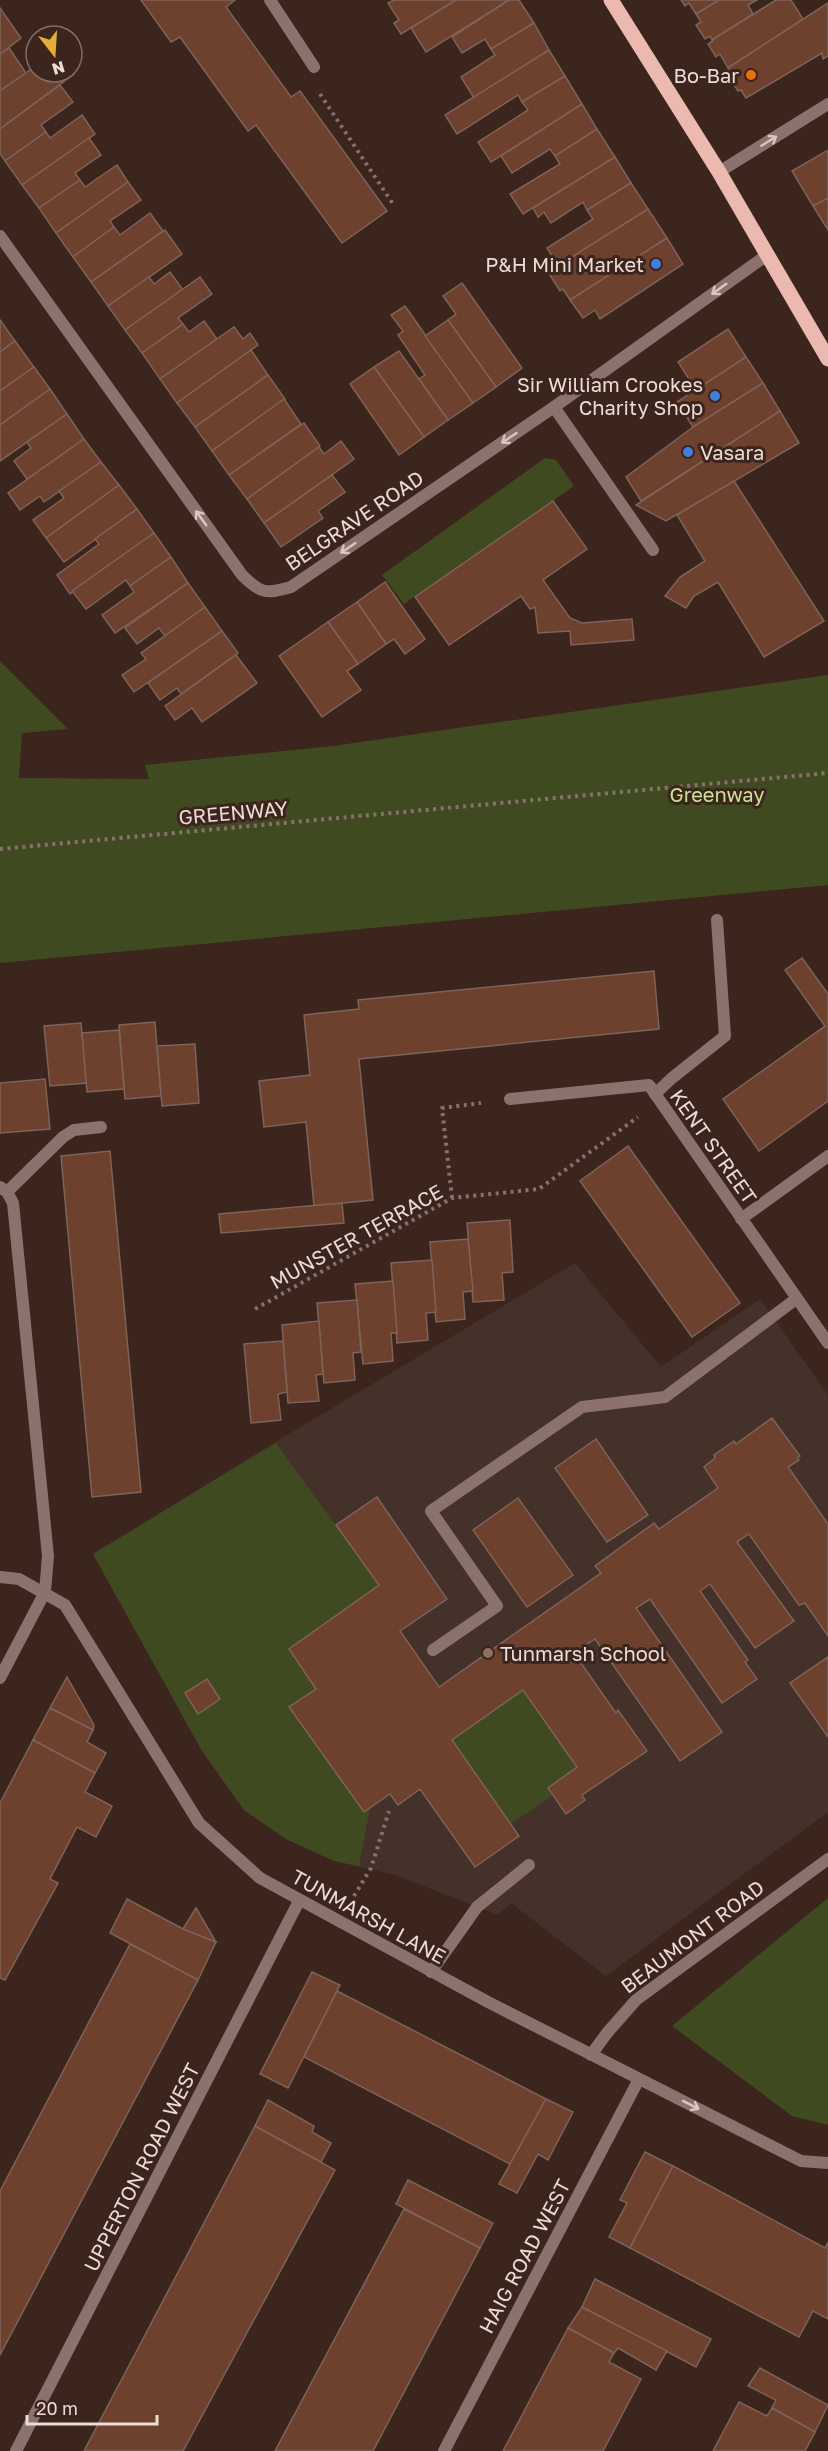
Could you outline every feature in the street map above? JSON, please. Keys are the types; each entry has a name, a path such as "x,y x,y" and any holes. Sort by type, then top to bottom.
{"main road":[{"path":"611,0 719,172 828,359"}],"street":[{"path":"270,0 314,67"},
{"path":"719,172 828,104"},
{"name":"BELGRAVE ROAD","path":"0,236 242,575 255,588 268,593 291,587 554,406 767,255"},
{"path":"554,406 653,550"},
{"path":"658,1097 672,1078 725,1036 717,920"},
{"name":"KENT STREET","path":"510,1099 649,1085 828,1343"},
{"path":"0,1678 45,1592 48,1556 13,1203 4,1189 68,1133 74,1130 101,1127"},
{"path":"741,1219 828,1156"},
{"path":"433,1650 497,1605 430,1511 582,1407 665,1397 796,1299"},
{"name":"TUNMARSH LANE","path":"0,1577 19,1579 65,1605 199,1823 260,1878 431,1972 801,2161 828,2163"},
{"name":"BEAUMONT ROAD","path":"591,2055 636,2000 828,1859"},
{"path":"431,1972 477,1907 529,1865"},
{"name":"UPPERTON ROAD WEST","path":"16,2451 300,1901"},
{"name":"HAIG ROAD WEST","path":"444,2451 639,2079"}],"path":[{"path":"314,67 312,82 393,204"},
{"name":"GREENWAY","path":"0,849 828,772"},
{"name":"MUNSTER TERRACE","path":"255,1309 452,1198 539,1189 658,1097"},
{"path":"452,1198 442,1108 510,1099"},
{"path":"339,1922 371,1868 389,1811"}],"shaded area":[{"name":"Tunmarsh School","path":"575,1263 661,1367 760,1299 828,1395 828,1812 606,1976 511,1903 498,1915 395,1875 334,1861 286,1839 244,1810 202,1751 93,1554"}],"green space":[{"path":"545,458 556,460 574,486 404,604 382,575"},
{"name":"Greenway","path":"0,661 68,729 22,733 19,778 149,779 145,765 333,746 828,675 828,885 0,963"},
{"path":"276,1443 379,1585 289,1650 316,1689 290,1708 364,1812 370,1808 359,1866 334,1861 286,1839 244,1810 202,1751 93,1554"},
{"path":"523,1690 577,1767 548,1788 553,1795 511,1824 452,1740"},
{"path":"828,1898 828,2125 792,2116 672,2026"}],"building":[{"path":"141,0 235,0 226,7 291,97 300,91 387,211 342,243 256,125 248,131 180,37 171,42"},
{"path":"394,0 456,0 401,34 394,23 399,20 388,3"},
{"path":"456,0 509,0 426,52 411,28"},
{"path":"509,0 519,0 534,23 491,49 485,39 462,53 452,37"},
{"path":"681,0 719,0 696,14 689,3 685,6"},
{"path":"719,0 757,0 748,5 753,14 712,40 710,36 705,39 696,25 701,22 696,14"},
{"path":"776,0 791,0 803,19 728,68 720,54 716,57 708,44"},
{"path":"828,3 828,56 823,59 822,53 746,98 741,90 738,91 728,75 732,73 728,68"},
{"path":"0,8 21,38 0,54"},
{"path":"534,23 549,50 474,98 461,77 495,55 491,49"},
{"path":"9,48 24,70 24,74 0,91 0,54"},
{"path":"549,50 565,76 522,102 518,95 457,134 445,115"},
{"path":"24,74 24,84 61,84 0,129 0,91"},
{"path":"565,76 582,104 491,162 478,142 528,110 522,102"},
{"path":"60,85 73,102 41,125 46,132 5,161 0,154 0,129"},
{"path":"582,104 597,129 555,156 550,149 512,173 501,156"},
{"path":"82,115 95,134 22,185 5,161 46,132 50,138"},
{"path":"597,129 615,157 523,214 510,194 560,164 555,156"},
{"path":"89,138 101,155 75,173 80,180 39,208 22,185"},
{"path":"828,150 828,198 813,206 792,171"},
{"path":"615,157 631,183 587,210 583,202 551,223 544,212 538,217 533,208"},
{"path":"117,165 128,182 56,233 39,208 80,180 85,187"},
{"path":"128,182 141,200 110,221 114,227 73,257 56,233"},
{"path":"631,183 648,209 558,266 547,248 593,219 587,210"},
{"path":"828,198 828,230 813,206"},
{"path":"648,209 667,238 570,300 563,289 560,291 548,272"},
{"path":"150,213 163,231 91,282 73,257 114,227 120,235"},
{"path":"165,230 182,254 108,306 91,282"},
{"path":"667,238 683,264 600,319 595,310 583,318 570,300"},
{"path":"170,272 183,290 125,330 108,306 149,277 154,284"},
{"path":"200,277 212,294 178,318 183,324 142,353 125,330"},
{"path":"462,283 522,368 496,387 448,320 456,314 443,296"},
{"path":"405,306 473,403 448,420 419,379 425,375 398,335 403,331 391,315"},
{"path":"0,320 15,341 0,352"},
{"path":"448,320 496,387 473,403 425,336"},
{"path":"204,321 217,339 160,379 142,353 183,324 189,332"},
{"path":"234,327 243,339 250,333 258,345 177,403 160,379"},
{"path":"728,329 746,357 696,390 678,362"},
{"path":"15,341 34,367 0,391 0,352"},
{"path":"251,350 268,375 195,427 177,403"},
{"path":"399,351 448,420 424,437 374,367"},
{"name":"Sir William Crookes Charity Shop","path":"746,357 763,383 693,427 677,402"},
{"path":"34,367 50,389 0,425 0,391"},
{"path":"374,367 424,437 399,455 350,384"},
{"path":"268,375 285,399 212,451 195,427"},
{"name":"Vasara","path":"763,383 780,411 641,501 626,477 693,427"},
{"path":"50,389 67,414 0,461 0,425"},
{"path":"284,399 301,424 229,475 212,451"},
{"path":"780,411 799,443 666,521 636,505"},
{"path":"67,414 84,439 27,479 14,461 31,448 27,442"},
{"path":"304,423 320,446 247,499 229,475"},
{"path":"84,439 101,462 44,502 40,496 20,510 8,493"},
{"path":"341,441 354,459 264,523 247,499 319,447 324,454"},
{"path":"101,462 119,485 46,538 33,520 64,498 59,491"},
{"path":"332,475 345,492 318,511 323,518 281,547 264,523"},
{"path":"734,481 824,621 764,657 718,582 694,596 686,608 665,596 680,577 705,561 677,515"},
{"path":"119,485 137,509 64,562 46,538"},
{"path":"553,501 587,549 543,580 570,618 582,623 632,619 634,640 571,645 570,631 538,633 535,607 530,609 521,596 449,645 415,597"},
{"path":"137,509 154,533 70,594 57,575 99,544 95,539"},
{"path":"154,533 171,557 130,586 126,580 86,609 72,591"},
{"path":"171,557 188,583 115,633 102,615 134,592 130,586"},
{"path":"385,582 425,639 405,654 394,639 386,644 357,602"},
{"path":"188,583 205,607 165,636 159,628 137,644 125,628"},
{"path":"357,602 386,644 358,664 328,622"},
{"path":"205,607 222,631 134,692 122,675 146,659 141,653"},
{"path":"328,622 358,664 347,671 361,690 322,717 279,656"},
{"path":"222,631 238,653 181,694 177,688 160,700 148,683"},
{"path":"236,655 257,683 202,722 192,708 175,720 165,706"},
{"path":"802,958 828,994 828,1101 759,1151 723,1099 825,1026 785,970"},
{"path":"654,971 659,1029 359,1059 373,1200 314,1206 306,1122 264,1127 259,1081 310,1075 304,1015 359,1009 358,1000"},
{"path":"155,1022 161,1096 125,1099 119,1025"},
{"path":"81,1023 87,1083 50,1086 44,1026"},
{"path":"119,1030 124,1089 87,1092 82,1033"},
{"path":"195,1044 199,1103 162,1106 157,1046"},
{"path":"45,1079 50,1129 0,1133 0,1083"},
{"path":"628,1146 740,1303 692,1337 580,1181"},
{"path":"110,1151 141,1492 92,1497 61,1156"},
{"path":"342,1203 344,1223 221,1233 219,1214"},
{"path":"510,1220 513,1272 502,1273 504,1300 473,1302 467,1223"},
{"path":"468,1239 473,1291 463,1292 465,1319 436,1322 430,1242"},
{"path":"432,1260 436,1312 426,1313 428,1340 397,1343 391,1263"},
{"path":"393,1281 397,1333 391,1333 393,1361 363,1364 355,1284"},
{"path":"357,1300 361,1352 353,1353 355,1380 324,1383 317,1303"},
{"path":"319,1321 323,1374 316,1375 319,1401 288,1403 282,1325"},
{"path":"283,1341 287,1392 278,1394 281,1420 251,1423 244,1344"},
{"path":"772,1418 800,1456 797,1458 799,1460 788,1467 828,1524 828,1636 805,1603 799,1605 749,1534 737,1542 794,1621 755,1648 710,1584 700,1591 748,1660 745,1662 757,1679 722,1703 650,1599 636,1608 722,1732 680,1761 595,1639 574,1653 613,1709 616,1713 618,1710 647,1751 582,1795 585,1800 566,1814 548,1788 577,1767 523,1690 452,1740 519,1836 475,1867 420,1789 398,1805 390,1794 364,1812 289,1707 316,1689 289,1649 379,1585 336,1525 377,1497 447,1599 400,1631 439,1687 601,1573 595,1566 654,1523 659,1529 718,1488 704,1467 715,1458 714,1455 734,1441 736,1444"},
{"path":"596,1439 648,1515 607,1542 555,1468"},
{"path":"518,1498 573,1575 527,1607 473,1530"},
{"path":"828,1657 828,1737 790,1683"},
{"path":"67,1677 94,1725 93,1730 50,1708"},
{"path":"207,1679 220,1699 198,1714 185,1693"},
{"path":"50,1708 93,1730 87,1742 106,1753 95,1773 33,1740"},
{"path":"33,1740 95,1773 85,1792 112,1806 96,1837 77,1827 50,1879 58,1883 5,1980 0,1978 0,1803"},
{"path":"127,1899 183,1929 216,1942 198,1980 110,1933"},
{"path":"196,1908 216,1942 183,1929"},
{"path":"130,1944 198,1980 0,2355 0,2191"},
{"path":"312,1972 340,1985 288,2088 260,2074"},
{"path":"337,1991 546,2099 510,2164 304,2057"},
{"path":"546,2099 573,2112 548,2160 538,2154 517,2193 499,2184"},
{"path":"268,2100 314,2126 312,2132 331,2143 321,2162 255,2126"},
{"path":"255,2126 335,2170 183,2451 84,2451"},
{"path":"645,2152 673,2166 630,2248 609,2237 627,2203 620,2200"},
{"path":"673,2166 825,2248 828,2242 828,2319 813,2311 799,2337 630,2248"},
{"path":"408,2180 493,2223 480,2248 396,2204"},
{"path":"404,2209 480,2248 373,2451 275,2451"},
{"path":"595,2279 711,2339 696,2367 582,2307"},
{"path":"582,2307 667,2351 656,2370 618,2348 614,2353 568,2328"},
{"path":"568,2328 614,2353 609,2362 641,2379 603,2451 503,2451"},
{"path":"760,2368 828,2405 815,2432 772,2408 776,2400 748,2386"},
{"path":"739,2402 767,2416 772,2408 815,2432 805,2451 713,2451"}],"place":[{"name":"Bo-Bar","path":"751,75"},
{"name":"P&H Mini Market","path":"656,264"},
{"name":"Sir William Crookes Charity Shop","path":"715,396"},
{"name":"Vasara","path":"688,452"},
{"name":"Tunmarsh School","path":"488,1653"}]}
